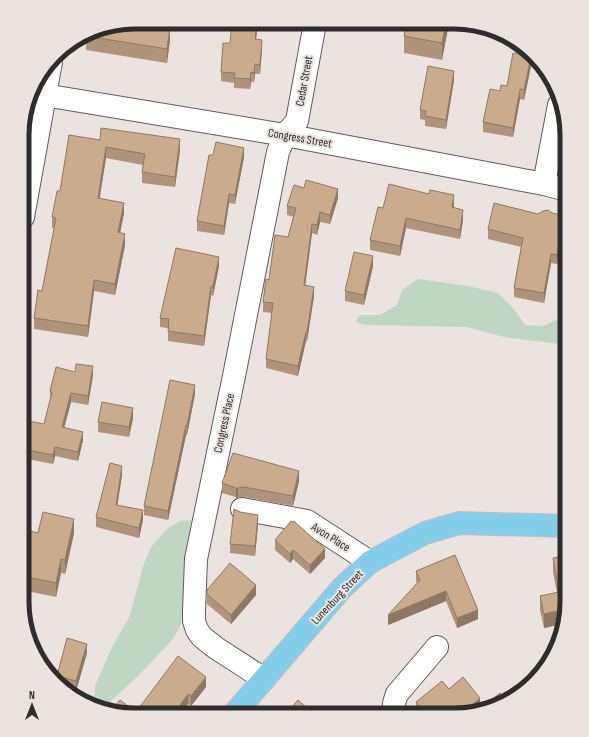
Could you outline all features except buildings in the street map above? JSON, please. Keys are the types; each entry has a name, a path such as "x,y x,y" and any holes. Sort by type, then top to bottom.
{"main road":[{"name":"Lunenburg Street","path":"239,708 342,588 370,562 425,533 458,524 560,526"}],"street":[{"name":"Cedar Street","path":"285,135 297,121 314,29"},
{"path":"29,171 39,94 44,81"},
{"name":"Congress Street","path":"39,94 285,135 560,188"},
{"path":"544,184 557,114"},
{"name":"Congress Place","path":"264,679 216,648 202,637 197,630 194,621 196,559 278,152 285,135"},
{"name":"Avon Place","path":"242,509 307,521 370,562"},
{"path":"394,708 394,702 397,694 437,647"}],"green space":[{"path":"418,279 468,286 498,293 514,309 525,325 543,326 560,318 560,344 504,337 467,327 367,325 356,321 360,315 380,315 397,305 402,290"},
{"path":"191,520 181,624 173,639 140,674 108,704 95,700 95,686 112,647 129,618 144,564 151,547 167,529 180,521"}]}
